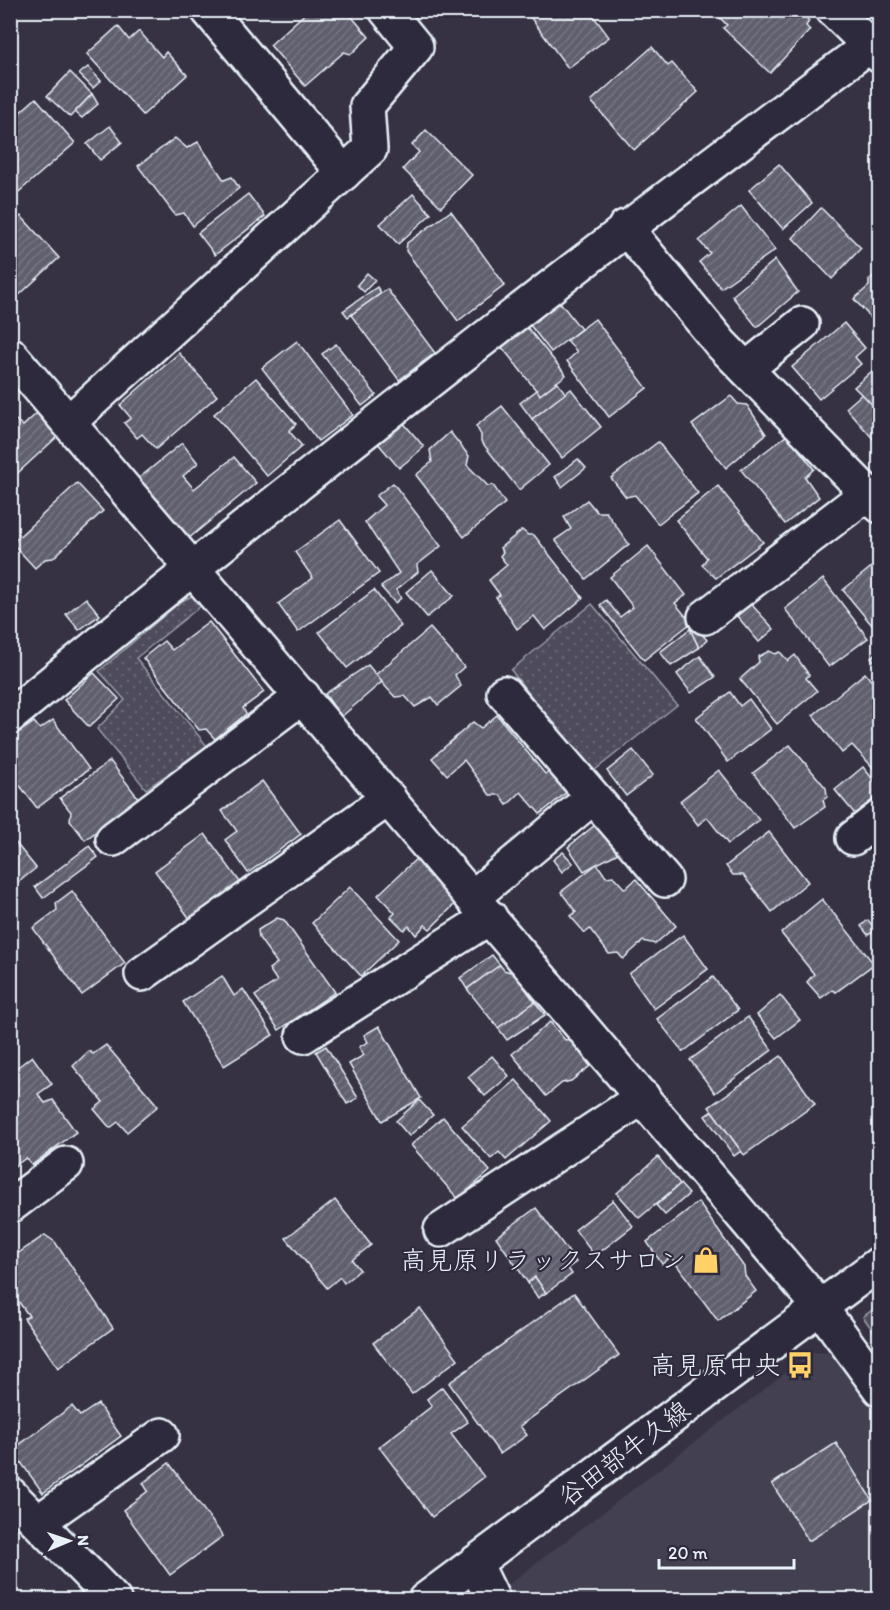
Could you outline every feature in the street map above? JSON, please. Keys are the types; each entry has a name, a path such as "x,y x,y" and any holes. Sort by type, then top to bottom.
{"street":[{"path":"208,10 344,173"},
{"path":"70,421 370,149 367,106 416,46 386,10"},
{"path":"10,716 193,566 625,227 874,51 833,10"},
{"path":"625,227 721,344 874,499 705,617"},
{"path":"746,369 802,324"},
{"path":"10,354 70,421 820,1307 879,1389"},
{"path":"504,693 665,879"},
{"path":"113,840 303,696"},
{"path":"303,1036 482,907 593,797"},
{"path":"142,974 389,798"},
{"path":"853,838 879,817"},
{"path":"441,1230 643,1097"},
{"path":"10,1206 66,1164"},
{"name":"谷田部牛久線","path":"425,1599 879,1263"},
{"path":"38,1522 162,1435"},
{"path":"10,1494 114,1599"},
{"path":"475,1563 493,1599"}],"shaded area":[{"path":"194,595 202,605 136,658 207,746 146,789 97,729 125,700 99,671 180,602"},
{"path":"592,604 677,705 590,774 511,670"},
{"path":"879,1305 879,1339 863,1317"},
{"path":"813,1352 834,1353 879,1419 879,1599 511,1600 505,1587"}],"building":[{"path":"309,10 346,10 369,37 351,54 344,52 305,86 270,45"},
{"path":"525,10 589,10 609,37 568,68"},
{"path":"712,10 800,10 809,21 806,26 810,30 770,73 723,28 727,25"},
{"path":"858,10 871,10 865,17"},
{"path":"118,26 129,40 139,31 162,57 166,52 187,75 143,115 87,54"},
{"path":"652,47 668,66 672,63 698,92 634,150 591,101"},
{"path":"88,67 101,81 93,88 79,74"},
{"path":"70,72 92,94 70,117 47,96"},
{"path":"92,94 98,104 82,118 75,112"},
{"path":"36,98 75,143 14,196 10,193 10,121"},
{"path":"110,126 122,142 100,160 87,144"},
{"path":"426,130 472,175 441,207 403,169 419,152 412,145"},
{"path":"175,138 187,148 198,142 224,180 232,177 239,188 193,226 184,213 175,215 138,166"},
{"path":"779,164 812,203 783,229 749,190"},
{"path":"248,194 265,216 215,255 198,233"},
{"path":"413,194 431,214 398,244 380,224"},
{"path":"741,206 775,250 721,288 699,262 710,253 699,241"},
{"path":"821,208 861,248 832,279 793,238"},
{"path":"451,211 505,285 458,321 406,251 407,243"},
{"path":"21,216 59,258 16,298 10,292 10,222 12,224"},
{"path":"775,260 798,292 757,327 732,296"},
{"path":"880,270 880,328 854,299 869,286 869,280"},
{"path":"367,273 375,280 364,292 357,285"},
{"path":"377,287 381,293 348,317 343,311"},
{"path":"387,289 435,353 399,380 351,315"},
{"path":"559,301 581,329 551,352 530,325"},
{"path":"595,319 647,388 609,417 567,361 577,352 567,340"},
{"path":"844,323 865,348 855,357 861,364 819,399 792,367"},
{"path":"526,326 566,375 540,395 501,346"},
{"path":"297,341 353,415 318,441 262,368"},
{"path":"336,344 376,395 362,406 322,354"},
{"path":"179,353 217,396 156,449 142,434 137,438 124,423 131,418 120,405"},
{"path":"880,364 880,413 854,387"},
{"path":"256,378 296,424 289,431 302,446 267,476 214,414"},
{"path":"557,382 566,394 532,419 520,403 537,390 540,395"},
{"path":"571,389 601,427 562,458 532,419"},
{"path":"862,394 880,413 880,437 875,441 846,408"},
{"path":"731,396 738,404 747,405 766,434 726,468 692,425"},
{"path":"502,406 549,465 519,490 481,441 481,435 476,426"},
{"path":"37,413 58,436 10,480 10,415 23,426"},
{"path":"401,420 424,447 399,468 376,441"},
{"path":"450,432 469,456 467,465 488,486 493,485 505,503 464,537 416,475 432,462 430,450"},
{"path":"787,435 814,469 805,477 819,497 785,524 741,470"},
{"path":"658,442 698,493 658,524 635,495 626,497 611,478"},
{"path":"182,443 198,463 183,476 194,489 234,457 256,483 188,539 139,478"},
{"path":"578,459 586,468 562,487 555,477"},
{"path":"77,483 103,511 53,558 45,559 35,568 12,543"},
{"path":"393,483 441,546 417,565 418,572 396,590 401,598 395,603 381,587 399,573 365,522 384,505 376,496"},
{"path":"718,486 763,542 716,578 702,565 707,558 676,520"},
{"path":"587,500 597,512 606,512 629,544 586,579 555,540 571,529 564,517"},
{"path":"340,520 379,573 298,632 278,604 313,578 295,552"},
{"path":"522,530 528,535 534,535 583,598 545,630 534,616 517,629 496,597 500,595 489,580 507,565 500,556 503,552 500,548"},
{"path":"648,546 686,595 675,603 691,623 644,660 600,605 606,600 620,617 633,607 610,577"},
{"path":"880,560 880,627 876,630 843,590"},
{"path":"432,570 454,596 427,617 406,592"},
{"path":"823,579 868,638 829,667 785,609"},
{"path":"374,590 401,626 347,668 319,632"},
{"path":"86,598 100,615 79,630 66,614"},
{"path":"751,604 774,629 759,642 737,616"},
{"path":"209,622 264,692 243,708 246,714 215,739 206,729 199,730 143,658 164,641 172,650"},
{"path":"696,627 707,640 699,648 690,629"},
{"path":"430,628 464,667 455,675 461,686 438,705 432,697 415,707 405,696 395,697 375,675"},
{"path":"690,629 699,648 671,666 660,652"},
{"path":"769,651 775,654 780,652 788,661 795,655 809,675 806,678 817,691 777,724 740,679 759,662 758,657"},
{"path":"880,651 880,669 871,657"},
{"path":"700,656 715,677 691,693 677,674"},
{"path":"368,665 382,682 341,717 325,694"},
{"path":"94,673 119,699 89,727 64,700"},
{"path":"865,673 880,691 880,775 852,745 842,753 813,715"},
{"path":"730,692 740,706 749,699 771,729 728,762 696,718"},
{"path":"497,715 545,774 552,772 567,792 540,814 521,792 507,805 500,795 490,795 464,760 447,775 432,758 473,722 481,728"},
{"path":"53,720 89,769 37,808 11,774 15,768 10,762 10,739 34,722 40,729"},
{"path":"790,745 826,788 827,797 823,800 825,807 795,828 753,773"},
{"path":"633,750 653,775 626,796 607,771"},
{"path":"110,761 139,799 85,840 70,820 71,812 60,798"},
{"path":"863,767 880,788 880,794 855,814 835,790"},
{"path":"719,770 759,820 728,844 707,817 698,825 680,801"},
{"path":"262,781 301,834 248,873 225,840 237,831 222,811"},
{"path":"595,825 618,853 584,871 568,847"},
{"path":"769,832 808,882 772,912 743,875 733,875 726,866"},
{"path":"205,834 240,882 190,919 155,871"},
{"path":"10,836 36,868 10,889"},
{"path":"89,846 98,857 43,898 35,887"},
{"path":"563,852 573,863 562,872 553,860"},
{"path":"418,857 458,901 430,929 425,925 416,935 409,926 404,930 391,917 395,913 378,895"},
{"path":"597,864 606,877 613,876 625,889 636,879 676,926 655,944 643,941 623,959 618,953 609,954 590,929 585,933 570,916 576,912 561,892"},
{"path":"350,887 399,940 361,976 312,923"},
{"path":"72,891 125,963 82,995 33,928 57,910 56,903"},
{"path":"822,899 874,964 836,992 832,990 821,998 807,982 814,974 781,933"},
{"path":"277,918 284,920 335,992 279,1030 255,996 277,981 269,969 277,963 259,938 258,930"},
{"path":"868,920 876,930 868,935 861,926"},
{"path":"683,935 708,969 654,1009 629,974"},
{"path":"880,939 880,952 873,945"},
{"path":"492,955 500,965 467,989 460,978"},
{"path":"500,965 504,970 514,973 535,1002 498,1028 467,989"},
{"path":"222,976 234,996 243,989 273,1035 224,1066 183,1002"},
{"path":"713,977 738,1010 683,1052 657,1019"},
{"path":"780,995 800,1020 776,1038 757,1015"},
{"path":"535,1002 545,1015 507,1040 498,1028"},
{"path":"748,1017 772,1050 715,1093 690,1060"},
{"path":"550,1022 565,1040 570,1039 590,1066 546,1096 512,1054"},
{"path":"379,1026 421,1098 382,1121 349,1064 364,1055 359,1047 368,1042 364,1035"},
{"path":"106,1045 158,1106 127,1132 118,1122 110,1128 94,1109 103,1102 73,1066 89,1051 93,1054"},
{"path":"326,1046 358,1098 347,1104 316,1052"},
{"path":"32,1056 52,1084 38,1094 45,1103 53,1100 76,1132 32,1165 26,1158 13,1167 10,1164 10,1073"},
{"path":"492,1056 509,1076 485,1096 468,1077"},
{"path":"781,1056 815,1104 744,1155 709,1107"},
{"path":"516,1080 551,1121 506,1160 499,1152 491,1159 462,1126"},
{"path":"419,1100 433,1115 409,1136 396,1121"},
{"path":"712,1111 741,1151 734,1156 705,1116"},
{"path":"443,1117 490,1171 458,1199 411,1145"},
{"path":"658,1157 680,1184 639,1218 617,1193"},
{"path":"680,1184 689,1194 665,1215 656,1205"},
{"path":"335,1200 371,1245 352,1260 360,1270 344,1283 340,1277 327,1288 286,1238"},
{"path":"613,1200 633,1226 595,1256 575,1230"},
{"name":"高見原リラックスサロン","path":"698,1202 744,1267 745,1276 756,1291 718,1321 671,1257 662,1264 647,1242"},
{"path":"536,1208 576,1262 568,1268 572,1274 546,1293 535,1277 528,1283 496,1237"},
{"path":"45,1235 55,1242 113,1328 58,1368 24,1318 29,1316 10,1290 10,1259"},
{"path":"535,1277 546,1293 538,1298 528,1283"},
{"path":"574,1293 619,1355 520,1426 527,1435 500,1454 449,1383"},
{"path":"420,1308 458,1359 412,1394 373,1343"},
{"path":"442,1387 468,1422 451,1434 484,1477 432,1517 379,1447 432,1406 427,1399"},
{"path":"98,1404 121,1436 43,1493 12,1450 72,1406 80,1416"},
{"path":"836,1443 872,1500 809,1541 772,1484"},
{"path":"169,1463 223,1536 170,1575 123,1510 148,1491 143,1483"}],"place":[{"name":"高見原リラックスサロン","path":"706,1260"},
{"name":"高見原中央","path":"800,1365"}]}
